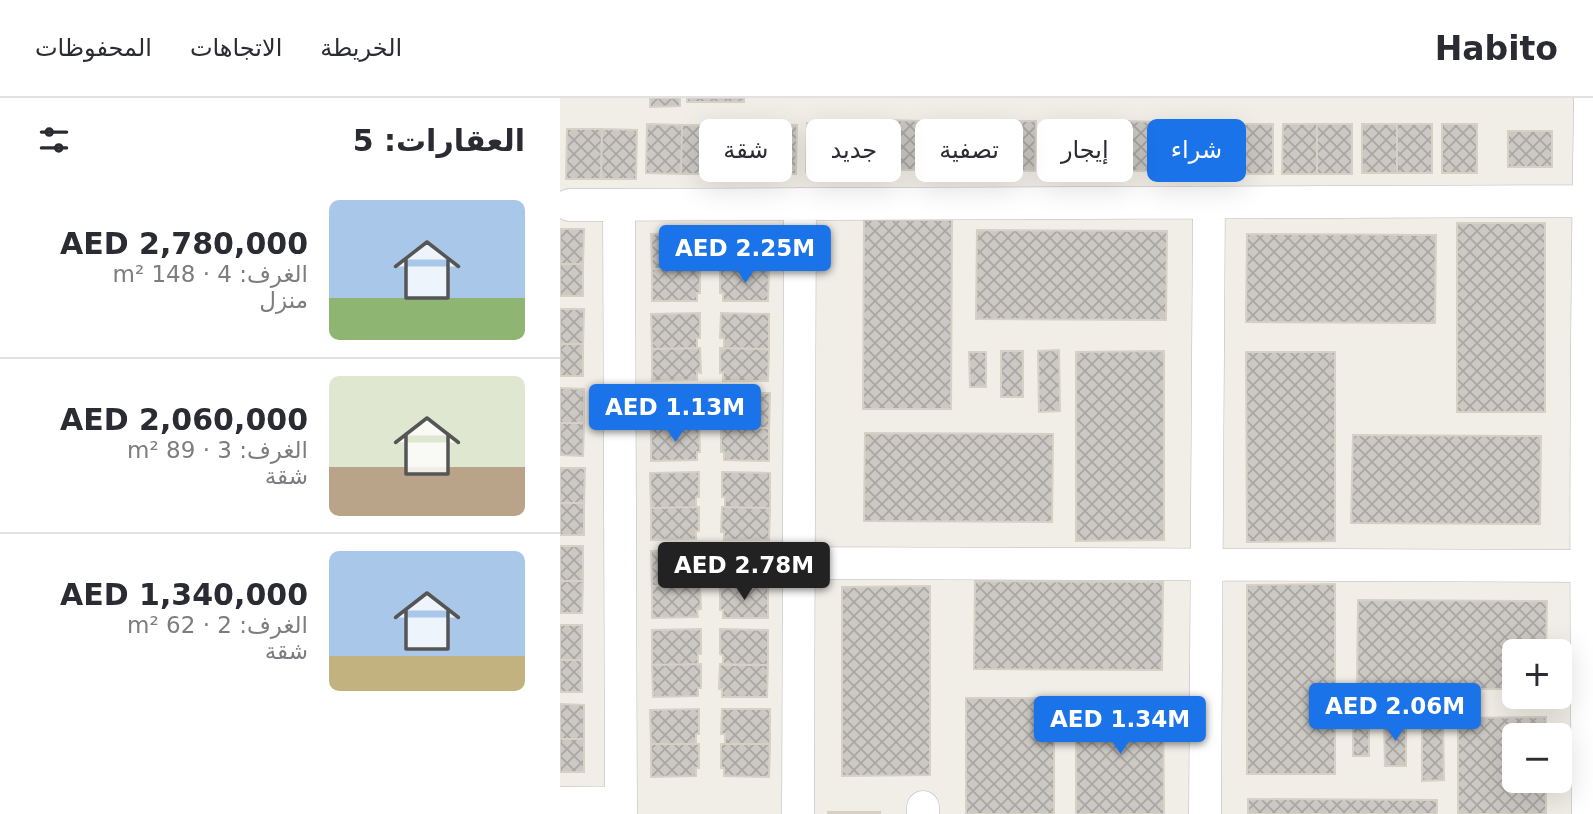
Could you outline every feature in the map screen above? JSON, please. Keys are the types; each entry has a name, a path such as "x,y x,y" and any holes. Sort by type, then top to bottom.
{"street":[{"path":"1588,814 1585,566 1590,98"},
{"path":"569,205 1587,201"},
{"path":"1205,814 1209,203"},
{"path":"798,814 800,204"},
{"path":"560,803 621,808 619,206"},
{"path":"799,563 1585,566"}],"building":[{"path":"650,98 680,98 680,106 650,107"},
{"path":"687,98 744,98 744,102 687,102"},
{"path":"901,120 915,121 915,170 901,170"},
{"path":"1023,121 1036,121 1035,171 1023,171"},
{"path":"1133,121 1147,122 1147,171 1133,171"},
{"path":"647,124 682,125 681,174 646,173"},
{"path":"1246,124 1273,124 1273,174 1246,174"},
{"path":"1283,124 1317,124 1317,174 1282,174"},
{"path":"1317,124 1352,124 1352,174 1317,174"},
{"path":"1362,124 1397,124 1397,173 1362,173"},
{"path":"1397,124 1432,124 1432,173 1397,173"},
{"path":"1442,124 1477,124 1477,173 1442,173"},
{"path":"682,125 699,125 699,174 681,174"},
{"path":"792,125 797,125 796,174 792,174"},
{"path":"567,129 602,129 601,179 566,179"},
{"path":"602,129 637,130 636,179 601,179"},
{"path":"1508,131 1552,131 1552,167 1508,167"},
{"path":"864,220 952,220 951,409 863,409"},
{"path":"1457,223 1545,223 1545,412 1457,412"},
{"path":"560,229 584,229 583,264 560,264"},
{"path":"977,230 1167,231 1166,320 976,319"},
{"path":"700,233 700,258 697,258 697,268 652,269 651,234"},
{"path":"721,234 769,234 769,269 724,269 724,259 721,259"},
{"path":"1247,234 1436,235 1435,323 1246,322"},
{"path":"560,264 583,264 583,296 560,296"},
{"path":"700,268 700,293 697,293 697,301 652,301 652,269"},
{"path":"720,269 769,269 768,301 723,301 723,293 720,293"},
{"path":"560,309 584,309 583,344 560,344"},
{"path":"700,313 700,338 697,338 697,348 652,349 651,314"},
{"path":"721,313 769,314 769,349 724,348 724,338 720,338"},
{"path":"560,344 583,344 583,376 560,376"},
{"path":"700,348 701,373 697,372 697,380 652,381 652,349"},
{"path":"720,348 769,349 768,381 723,381 723,372 720,373"},
{"path":"1059,350 1060,411 1039,412 1038,351"},
{"path":"1001,351 1023,351 1023,397 1001,397"},
{"path":"1164,351 1164,540 1076,541 1076,352"},
{"path":"969,352 986,352 986,387 970,387"},
{"path":"1246,352 1335,352 1335,541 1247,542"},
{"path":"560,388 584,389 584,423 560,423"},
{"path":"651,393 699,393 696,428 651,428"},
{"path":"722,393 770,393 769,428 724,428 725,418 721,418"},
{"path":"560,423 584,423 583,456 560,455"},
{"path":"699,427 700,452 697,452 697,460 651,461 651,428"},
{"path":"721,428 769,428 769,461 724,460 724,452 721,452"},
{"path":"865,433 1053,434 1052,522 864,521"},
{"path":"1353,435 1541,436 1540,524 1351,523"},
{"path":"560,468 585,468 584,503 560,503"},
{"path":"699,472 699,497 696,497 696,507 651,508 650,473"},
{"path":"722,472 770,473 770,508 725,507 725,497 722,497"},
{"path":"560,503 584,503 584,535 560,535"},
{"path":"699,507 699,531 696,531 696,539 651,540 651,508"},
{"path":"722,507 770,508 769,540 724,540 724,532 721,532"},
{"path":"560,546 583,546 583,581 560,581"},
{"path":"700,550 700,575 697,575 697,585 652,586 651,551"},
{"path":"721,551 769,551 768,586 724,586 724,576 720,575"},
{"path":"560,581 583,581 582,613 560,613"},
{"path":"975,581 1163,582 1162,670 974,669"},
{"path":"1335,584 1335,774 1247,774 1247,585"},
{"path":"700,585 701,609 697,610 698,617 652,618 652,586"},
{"path":"720,585 768,586 768,618 723,618 723,610 720,610"},
{"path":"930,586 930,775 842,776 842,587"},
{"path":"1358,600 1547,601 1546,639 1502,639 1502,689 1357,688"},
{"path":"560,625 582,625 582,660 560,660"},
{"path":"701,629 701,654 698,654 698,664 652,665 652,630"},
{"path":"720,629 768,630 768,665 723,665"},
{"path":"560,660 582,660 582,692 560,692"},
{"path":"701,664 701,688 698,688 698,696 653,697 652,665"},
{"path":"720,664 768,665 767,697 722,697 722,689 719,689"},
{"path":"1163,697 1164,814 1076,814 1076,698"},
{"path":"966,698 1054,698 1054,814 966,814"},
{"path":"560,704 584,705 584,739 560,739"},
{"path":"699,709 699,734 696,734 696,744 651,744 650,710"},
{"path":"722,709 770,709 770,744 725,744 725,734 721,734"},
{"path":"1546,717 1546,723 1502,723 1502,793 1546,793 1546,814 1458,814 1458,718"},
{"path":"1443,719 1444,780 1422,781 1422,720"},
{"path":"1384,720 1406,720 1406,766 1385,766"},
{"path":"1353,721 1369,721 1369,756 1353,756"},
{"path":"560,739 584,739 584,772 560,772"},
{"path":"651,744 699,744 699,768 696,768 696,776 651,777"},
{"path":"721,744 770,744 769,777 724,776 724,768 721,768"},
{"path":"1248,799 1437,800 1437,814 1248,814"},
{"path":"880,812 880,814 828,814"}]}
